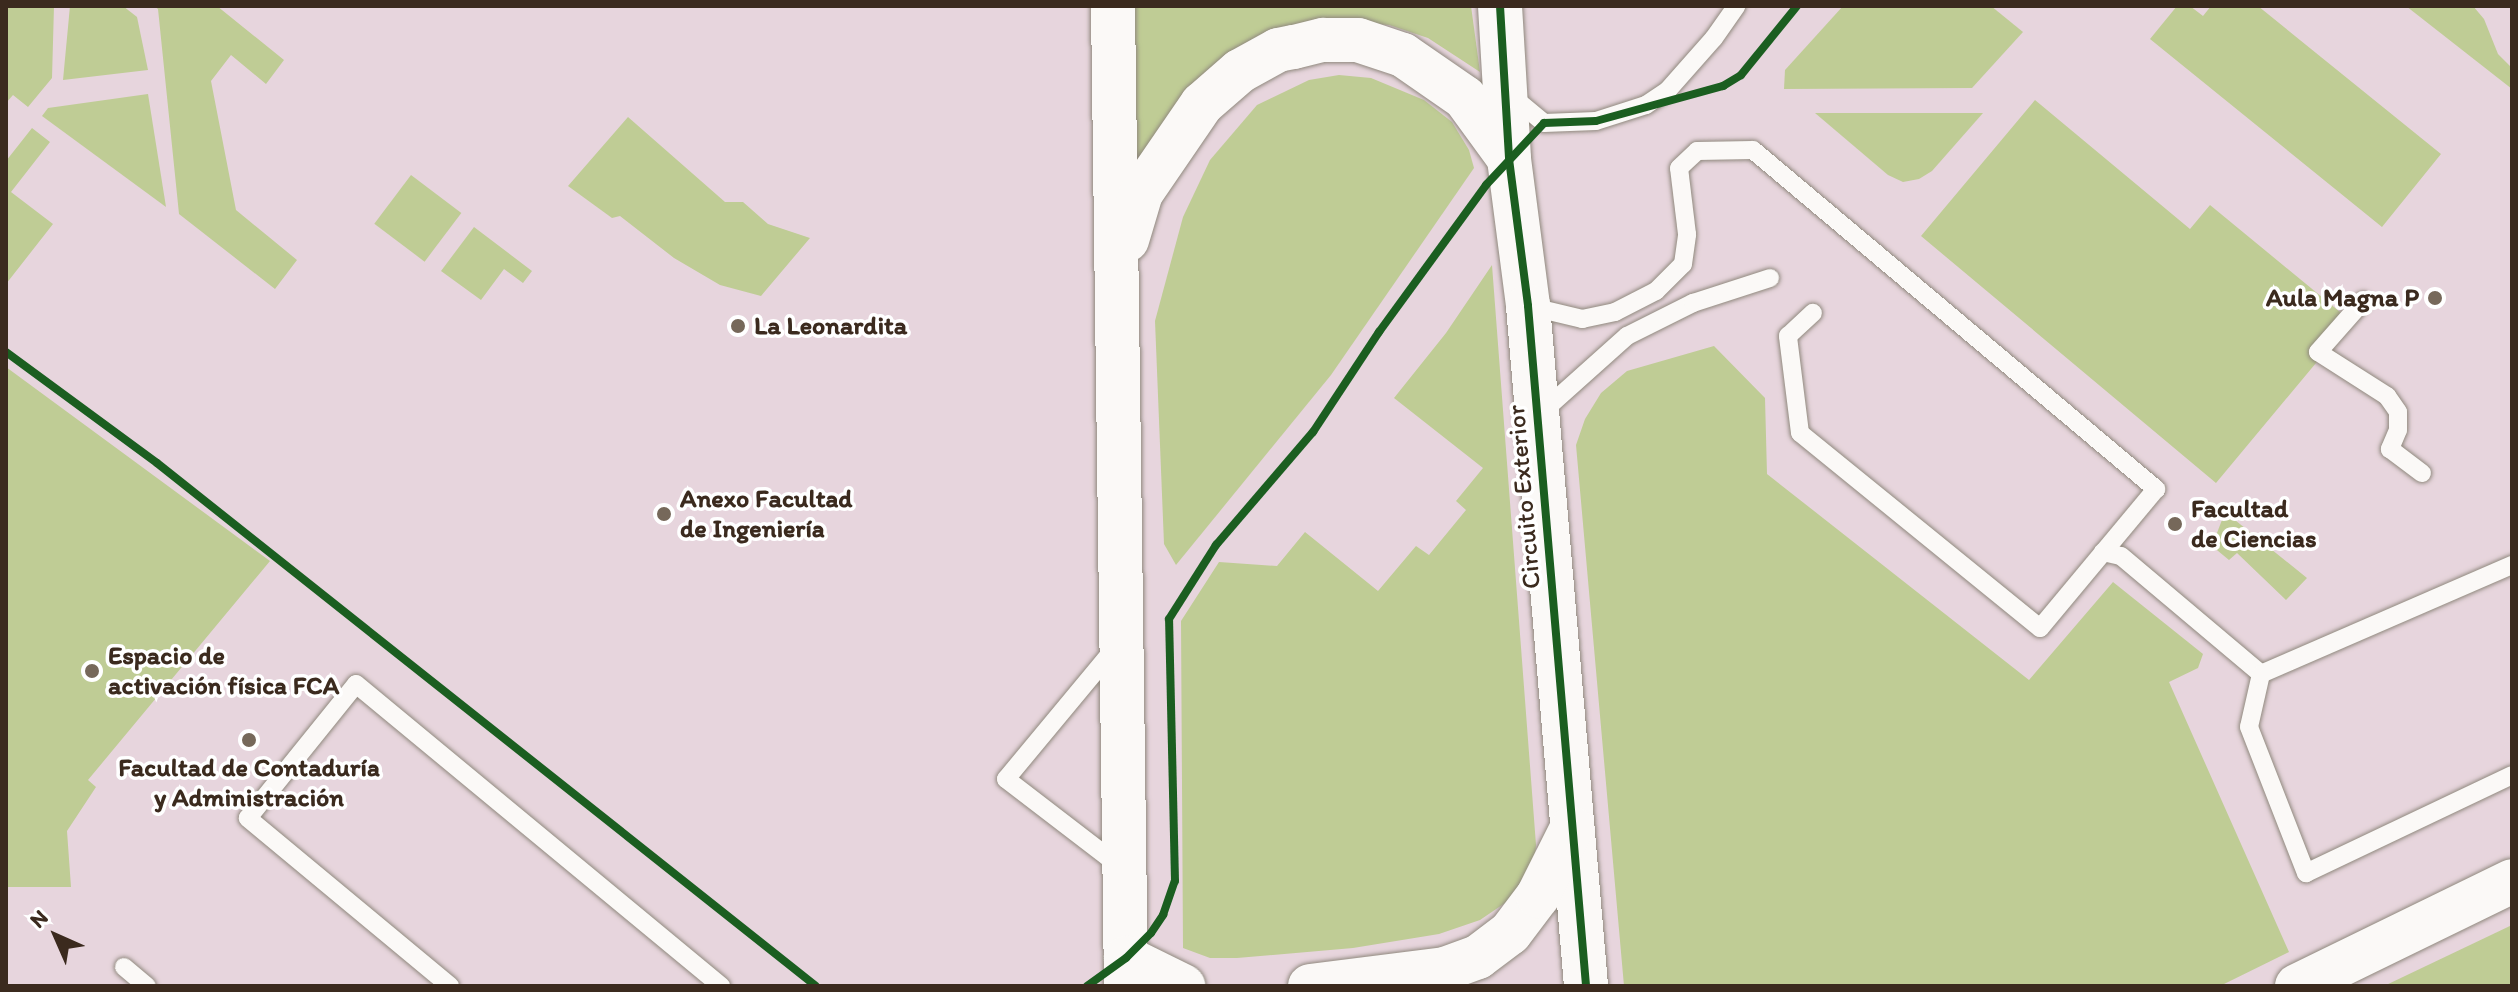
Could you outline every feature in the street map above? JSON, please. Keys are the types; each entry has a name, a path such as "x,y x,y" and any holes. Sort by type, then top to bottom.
{"street":[{"name":"Circuito Exterior","path":"1500,6 1509,159 1528,306 1586,986"},
{"path":"1115,9 1122,868 1126,972 1183,986"},
{"path":"1118,268 1141,193 1202,104 1240,71 1278,50 1345,40 1368,42 1403,55 1465,98 1509,159"},
{"path":"1340,984 1445,969 1478,957 1510,933 1538,896 1572,828"},
{"path":"2297,986 2512,881"}],"lane":[{"path":"1504,90 1544,123 1596,121 1626,113 1646,105 1668,90 1714,38 1736,6"},
{"path":"1528,306 1582,319 1615,312 1656,291 1683,264 1687,234 1679,168 1697,151 1753,150 2156,489 2040,628 1800,433 1788,336 1813,313"},
{"path":"1538,417 1627,336 1693,303 1770,278"},
{"path":"2363,301 2318,352 2387,396 2398,412 2398,430 2390,449 2422,473"},
{"path":"2103,552 2121,556 2261,674"},
{"path":"2261,674 2512,565"},
{"path":"1121,641 1006,779 1122,868"},
{"path":"2261,674 2249,727 2306,873 2512,775"},
{"path":"450,986 248,818 356,684 721,986"},
{"path":"124,967 147,986"}],"shaded area":[{"path":"6,6 2512,6 2512,986 6,986"}],"green space":[{"path":"6,6 54,6 52,78 28,107 13,95 6,103"},
{"path":"70,6 123,6 137,17 148,70 63,80"},
{"path":"154,6 217,6 284,60 266,84 231,55 211,81 236,210 297,260 275,289 179,214 158,9"},
{"path":"1136,6 1471,6 1480,72 1428,38 1389,25 1316,19 1131,181 1132,13"},
{"path":"1843,6 1991,6 2023,32 1972,88 1784,89 1785,70"},
{"path":"2177,6 2190,6 2203,16 2211,6 2258,6 2441,154 2382,227 2150,39"},
{"path":"2406,6 2473,6 2484,19 2498,54 2512,68 2512,89"},
{"path":"1339,75 1371,78 1424,100 1452,122 1469,150 1474,168 1331,375 1176,565 1164,544 1155,321 1183,217 1210,160 1257,105 1309,80"},
{"path":"148,94 166,207 42,116 48,108"},
{"path":"2035,100 2190,229 2210,205 2351,321 2216,483 1921,236"},
{"path":"1815,113 1983,113 1932,171 1919,179 1903,182 1888,175"},
{"path":"628,117 725,202 743,202 768,224 810,238 761,296 720,285 674,258 620,216 612,218 568,186"},
{"path":"32,128 50,142 11,192 53,224 6,284 6,161"},
{"path":"411,175 461,213 425,262 374,224"},
{"path":"474,227 532,271 523,283 504,269 481,300 441,271"},
{"path":"1492,265 1536,845 1534,864 1524,884 1505,903 1480,920 1439,934 1353,948 1237,958 1210,958 1183,948 1181,621 1219,562 1277,566 1305,532 1378,591 1416,546 1429,555 1466,510 1456,501 1483,468 1394,398 1446,333"},
{"path":"1714,346 1765,398 1767,474 2029,680 2113,582 2203,654 2198,668 2169,682 2289,952 2220,986 1624,986 1576,445 1585,419 1601,393 1627,371"},
{"name":"Espacio de activación física FCA","path":"6,367 270,561 88,780 96,787 67,831 71,887 6,887"},
{"path":"2225,512 2307,578 2286,600 2237,553 2229,560 2212,546"},
{"path":"2512,925 2512,986 2384,986"}],"cycle path":[{"path":"1500,6 1509,159 1528,306 1586,986"},
{"path":"1087,986 1126,958 1151,933 1163,915 1175,881 1169,619 1216,545 1313,432 1379,332 1486,185 1544,123 1596,121 1723,86 1741,75 1797,6"},
{"path":"6,352 157,463 816,986"}],"place":[{"name":"Aula Magna P","path":"2435,298"},
{"name":"La Leonardita","path":"738,326"},
{"name":"Anexo Facultad de Ingeniería","path":"664,514"},
{"name":"Facultad de Ciencias","path":"2175,524"},
{"name":"Espacio de activación física FCA","path":"92,671"},
{"name":"Facultad de Contaduría y Administración","path":"249,740"}]}
